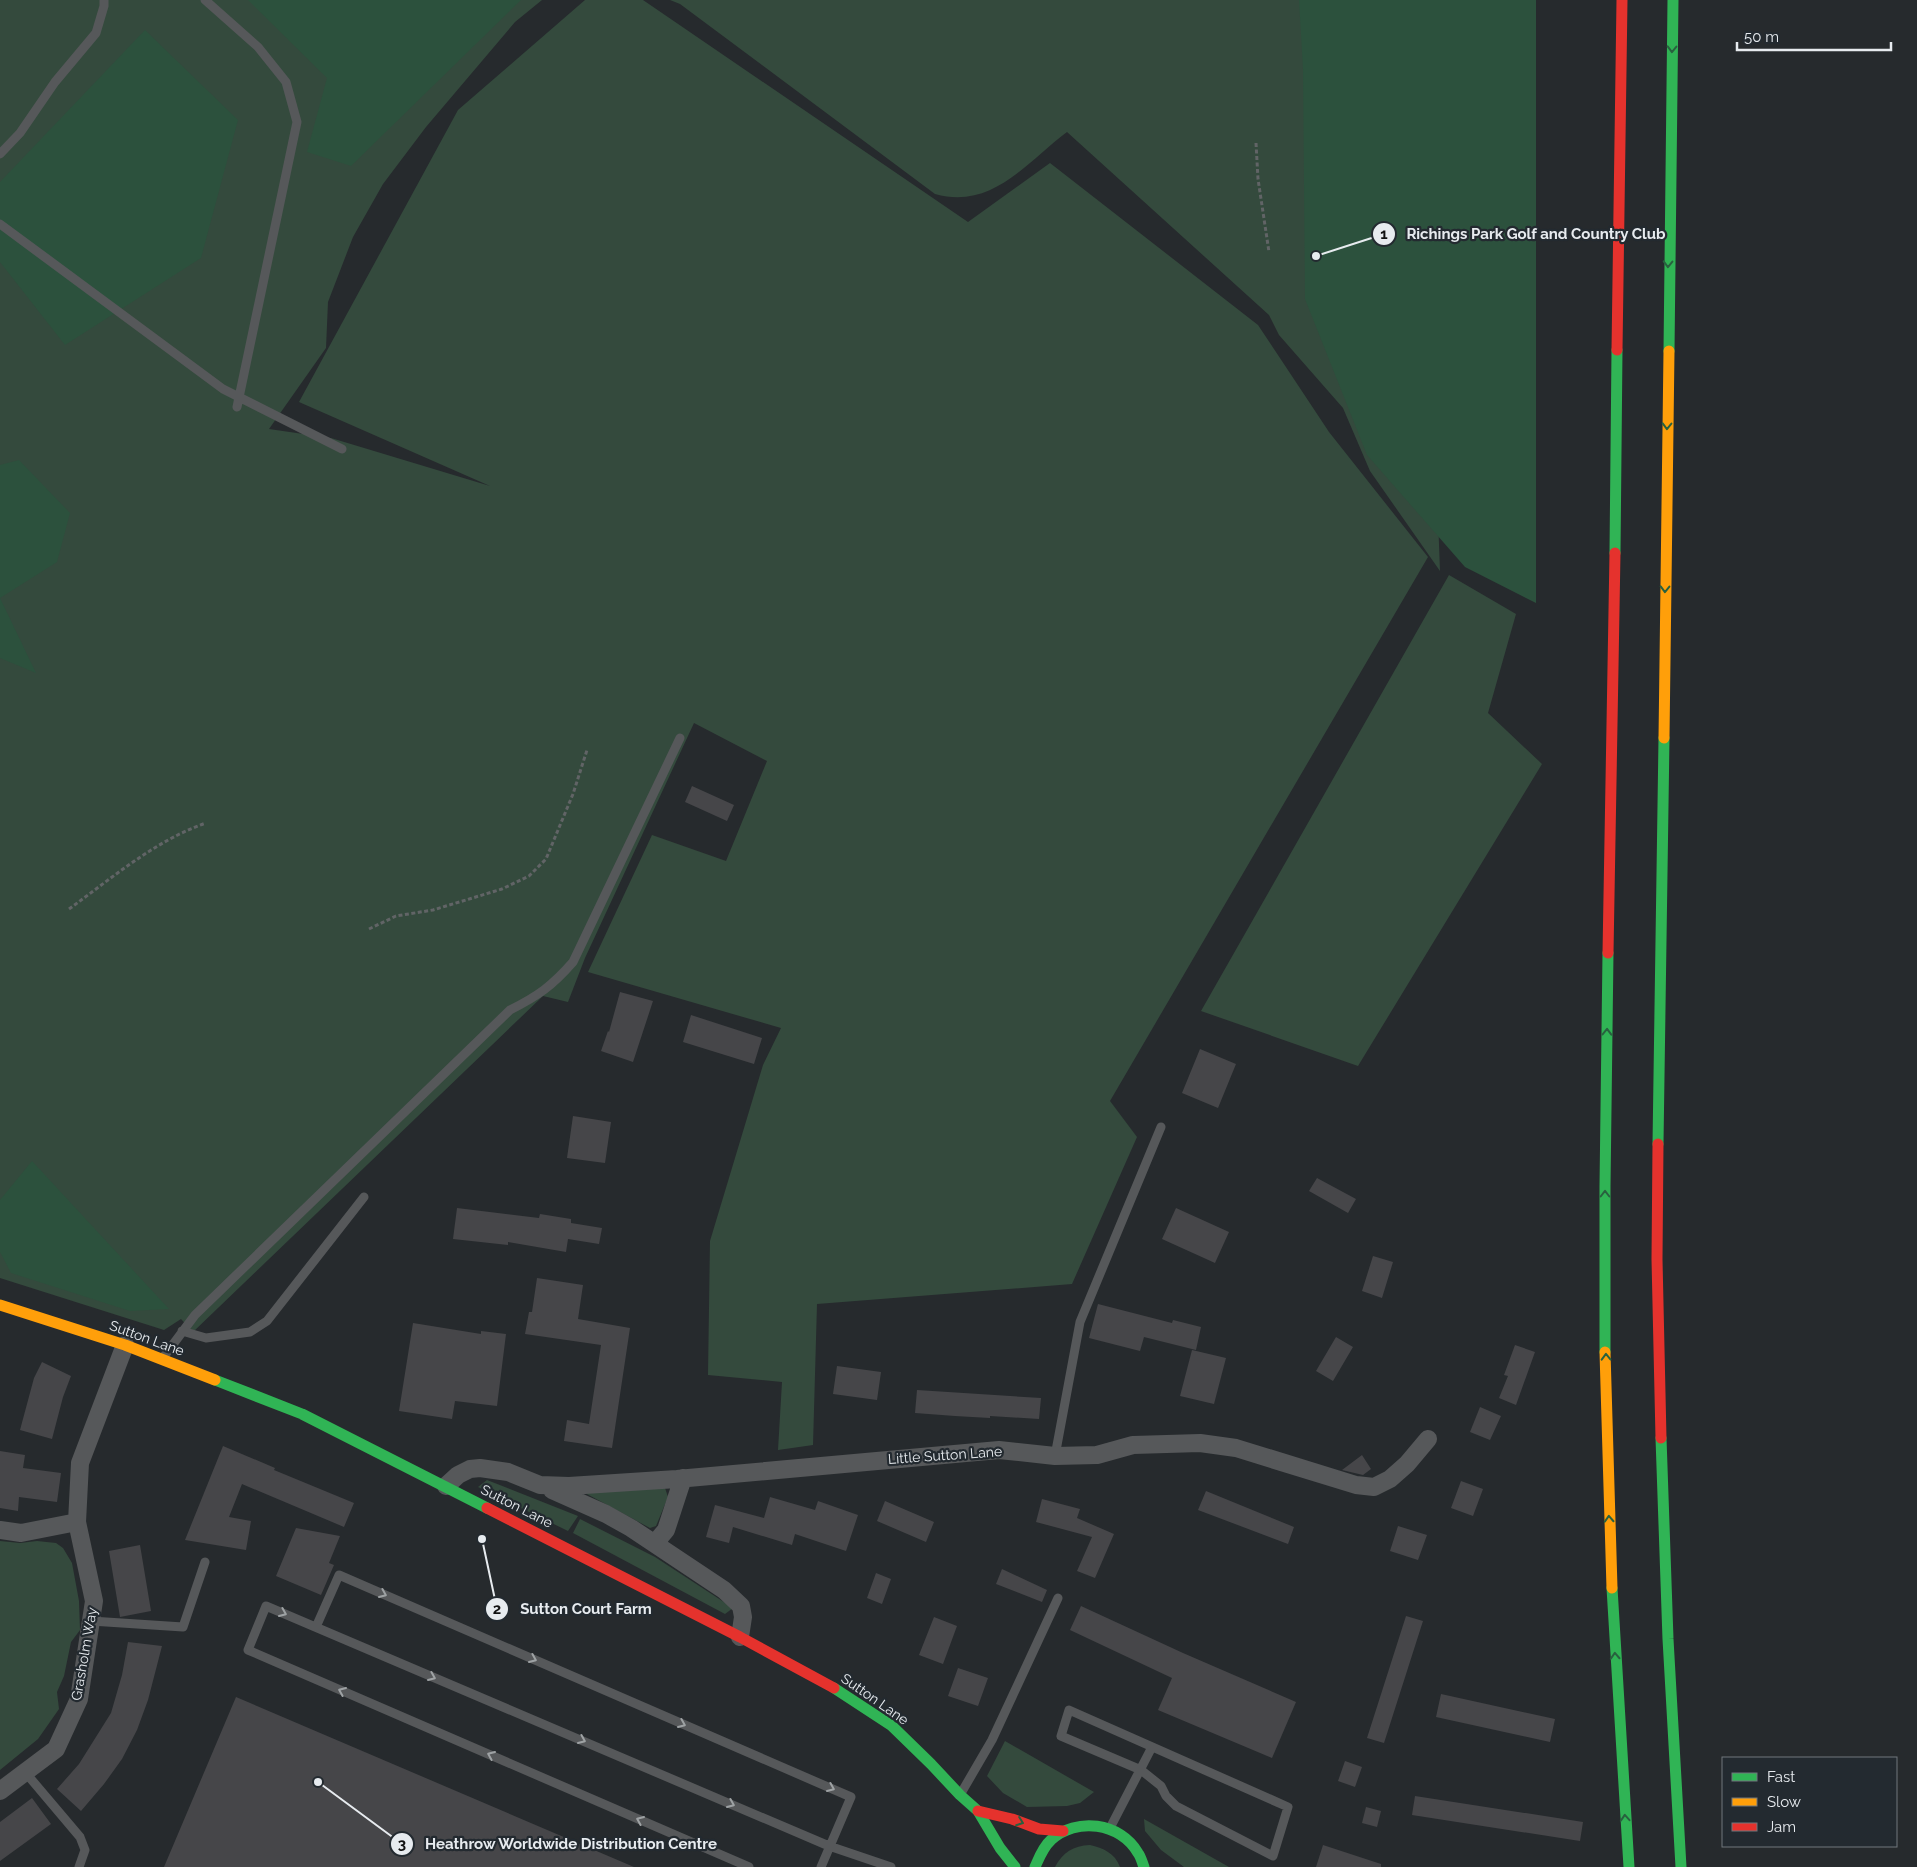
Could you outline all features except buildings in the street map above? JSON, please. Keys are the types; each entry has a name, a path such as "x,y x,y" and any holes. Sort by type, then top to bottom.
{"main road":[{"path":"1622,0 1605,1261 1608,1490 1615,1650 1629,1867"},
{"path":"1672,0 1657,1259 1660,1435 1666,1610 1681,1867"},
{"name":"Sutton Lane","path":"0,1305 126,1344 302,1414 446,1486 826,1683 892,1726 978,1811 1000,1848 1015,1867"},
{"name":"Sutton Lane","path":"978,1811 1012,1819 1039,1829 1063,1831"},
{"path":"1035,1867 1041,1852 1051,1840 1063,1831 1078,1825 1094,1824 1110,1828 1124,1836 1146,1865"}],"street":[{"name":"Grasholm Way","path":"0,1791 56,1749 79,1699 94,1601 77,1522 80,1463 126,1344"},
{"name":"Little Sutton Lane","path":"446,1486 458,1475 470,1469 480,1468 508,1472 540,1485 569,1486 683,1478 999,1450 1055,1456 1097,1455 1133,1445 1200,1442 1236,1448 1356,1485 1374,1487 1396,1476 1428,1439"},
{"path":"655,1542 666,1530 683,1478"},
{"path":"540,1485 606,1514 655,1542 724,1590 741,1606 740,1637"},
{"path":"0,1530 21,1533 77,1522"}],"lane":[{"path":"0,154 20,132 54,82 96,33 104,0"},
{"path":"206,0 258,47 286,82 297,122 237,407"},
{"path":"0,224 223,389 342,448"},
{"path":"162,1359 195,1315 510,1010 536,997 549,987 573,962 680,738"},
{"path":"1055,1456 1080,1322 1161,1127"},
{"path":"182,1331 206,1338 250,1332 267,1321 364,1197"},
{"path":"91,1621 183,1627 206,1562"},
{"path":"316,1627 339,1575 851,1797 821,1867"},
{"path":"960,1795 992,1740 1058,1598"},
{"path":"749,1867 248,1650 266,1606 829,1846 884,1866"},
{"path":"1069,1710 1288,1806 1273,1856 1176,1806 1166,1796 1160,1786 1141,1770 1061,1736 1069,1710"},
{"path":"1110,1828 1152,1747"},
{"path":"25,1772 80,1837 85,1850 78,1867"}],"path":[{"path":"1256,143 1258,179 1269,252"},
{"path":"369,929 396,916 434,910 502,889 529,876 546,859 573,794 587,750"},
{"path":"69,909 155,848 188,829 206,823"}],"green space":[{"path":"0,0 542,0 515,22 426,127 383,184 353,237 328,302 326,348 269,429 331,438 490,486 299,402 458,110 585,0 643,0 968,222 1050,163 1258,325 1329,432 1428,557 1110,1101 1137,1137 1072,1284 817,1304 813,1445 778,1450 782,1382 708,1375 710,1241 763,1065 781,1028 588,972 652,835 726,861 767,761 694,723 585,958 568,1002 543,996 193,1332 181,1319 164,1330 0,1278"},
{"path":"248,0 521,0 351,166 307,152 327,78"},
{"path":"670,0 1419,0 1440,571 1370,471 1343,408 1279,335 1269,315 1067,132 1007,181 991,190 974,195 955,197 935,194 680,4"},
{"path":"1299,0 1536,0 1536,603 1465,567 1367,455 1305,299 1303,69"},
{"path":"145,30 238,120 201,258 65,345 0,262 0,182"},
{"path":"19,460 70,513 57,562 0,598 0,465"},
{"path":"1449,575 1516,614 1488,713 1542,764 1358,1066 1201,1011"},
{"path":"0,598 36,673 0,658"},
{"path":"32,1161 169,1309 130,1311 11,1273 0,1252 0,1200"},
{"path":"487,1480 578,1516 568,1531 478,1487"},
{"path":"665,1488 668,1497 656,1526 650,1528 585,1493"},
{"path":"580,1519 655,1557 733,1608 725,1614 573,1533"},
{"path":"0,1541 56,1543 63,1548 72,1563 79,1601 80,1630 71,1642 64,1676 57,1692 59,1709 38,1739 0,1770"},
{"path":"1005,1741 1094,1792 1080,1803 1067,1806 1027,1807 1003,1793 987,1776"},
{"path":"1144,1819 1229,1867 1184,1867 1161,1850 1145,1831"},
{"path":"1090,1845 1108,1852 1115,1858 1120,1867 1055,1867 1061,1857 1069,1851"}],"traffic: fast":[{"path":"1669,351 1673,0"},
{"path":"1615,553 1617,350"},
{"path":"1658,1144 1664,738"},
{"path":"1605,1352 1608,953"},
{"path":"215,1380 302,1414 487,1508"},
{"path":"1661,1438 1668,1639 1681,1867"},
{"path":"1612,1588 1629,1867"},
{"path":"834,1688 892,1726 931,1764 978,1811 1000,1848 1015,1867"},
{"path":"1035,1867 1043,1849 1051,1840 1073,1828 1085,1826 1109,1829 1120,1835 1138,1853 1144,1867"}],"traffic: slow":[{"path":"1664,738 1669,351"},
{"path":"0,1305 125,1345 215,1380"},
{"path":"1605,1352 1612,1588"}],"traffic: jam":[{"path":"1617,350 1622,0"},
{"path":"1608,953 1615,553"},
{"path":"1658,1144 1657,1259 1661,1438"},
{"path":"487,1508 740,1637 834,1688"},
{"path":"978,1811 1012,1819 1039,1829 1063,1831"}],"place":[{"name":"Richings Park Golf and Country Club","path":"1316,256"},
{"name":"Sutton Court Farm","path":"482,1539"},
{"name":"Heathrow Worldwide Distribution Centre","path":"318,1782"}]}
